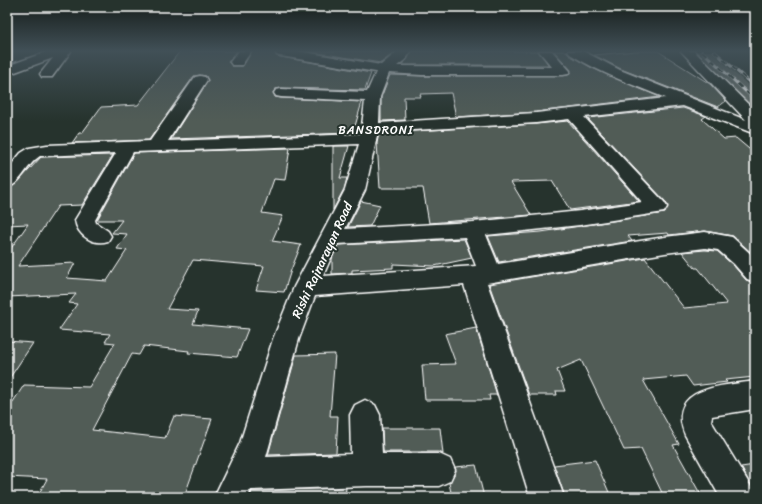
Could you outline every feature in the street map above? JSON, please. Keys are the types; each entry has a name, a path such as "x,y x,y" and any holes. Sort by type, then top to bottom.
{"street":[{"name":"Rishi Rajnarayan Road","path":"237,486 254,448 286,339 306,287 355,190 369,134 373,97 382,75"},
{"path":"622,75 755,129"},
{"path":"710,75 755,120"},
{"path":"155,147 200,80"},
{"path":"282,93 373,97"},
{"path":"7,154 32,154 47,150 155,147 369,134 536,118 684,101"},
{"path":"330,237 473,229 580,218 657,207 573,114"},
{"path":"100,236 86,227 86,220 127,148"},
{"path":"7,182 32,154"},
{"path":"473,229 482,274 547,497"},
{"path":"306,287 482,274 705,240 724,243 742,258 755,273"},
{"path":"738,497 696,424 696,414 701,406 712,402 755,395"},
{"path":"366,415 366,470"},
{"path":"237,486 366,470 438,470"}],"building":[{"path":"162,75 370,75 365,90 281,88 276,89 273,92 275,97 281,98 362,102 353,133 171,139 208,81 206,76 200,75 194,76 149,140 72,143 79,133 82,133 101,107 138,105"},
{"path":"390,75 607,75 660,97 536,112 456,117 451,93 420,94 421,97 404,97 405,120 381,121 381,97"},
{"path":"635,75 695,75 710,84 726,101 718,107"},
{"path":"683,108 706,116 702,119 724,139 736,138 755,154 755,256 733,236 705,231 669,235 668,233 628,236 632,241 499,262 488,236 541,232 665,213 668,206 665,201 587,118"},
{"path":"568,121 639,201 570,210 552,181 511,182 531,215 429,223 423,188 380,188 377,143 379,133"},
{"path":"333,146 349,146 340,178 347,178 344,189 333,210"},
{"path":"290,148 285,180 274,179 262,213 283,216 272,241 301,245 284,292 256,290 264,266 193,260 167,309 198,311 193,324 248,329 237,357 188,353 189,351 144,346 139,355 132,354 92,430 165,438 174,416 212,419 184,497 37,497 47,479 7,477 7,411 24,385 89,387 115,343 105,342 110,334 59,330 77,304 69,303 76,294 7,297 7,254 28,224 7,225 7,189 17,183 41,157 113,155 82,205 58,206 18,266 75,263 67,278 107,281 127,250 117,249 127,234 112,233 122,220 97,220 134,153"},
{"path":"361,201 380,205 370,226 348,227"},
{"path":"464,239 472,258 434,266 393,264 393,268 352,270 352,273 332,274 332,259 338,245"},
{"path":"705,250 717,251 733,265 746,280 755,283 755,377 725,380 727,382 693,386 686,376 643,380 679,444 673,445 702,497 664,497 641,449 624,450 581,360 557,370 565,391 556,391 557,395 529,395 489,284 645,258 684,308 727,304 698,268 695,268 682,252"},
{"path":"476,328 497,395 489,395 490,400 425,400 422,365 456,364 445,334"},
{"path":"7,341 33,343 7,382"},
{"path":"335,354 330,416 338,416 336,453 268,455 296,355"},
{"path":"382,428 440,428 443,454 439,452 383,452"},
{"path":"595,460 611,497 565,497 554,465"},
{"path":"476,465 484,497 452,497 449,483 456,471 455,467"},
{"path":"755,465 755,493 741,467"},
{"path":"346,488 345,497 250,497 252,491"}],"waterway":[{"path":"724,75 755,104"}],"railway":[{"path":"727,75 755,100"},
{"path":"741,75 755,87"}],"district":[{"name":"BANSDRONI","path":"376,130"}]}
